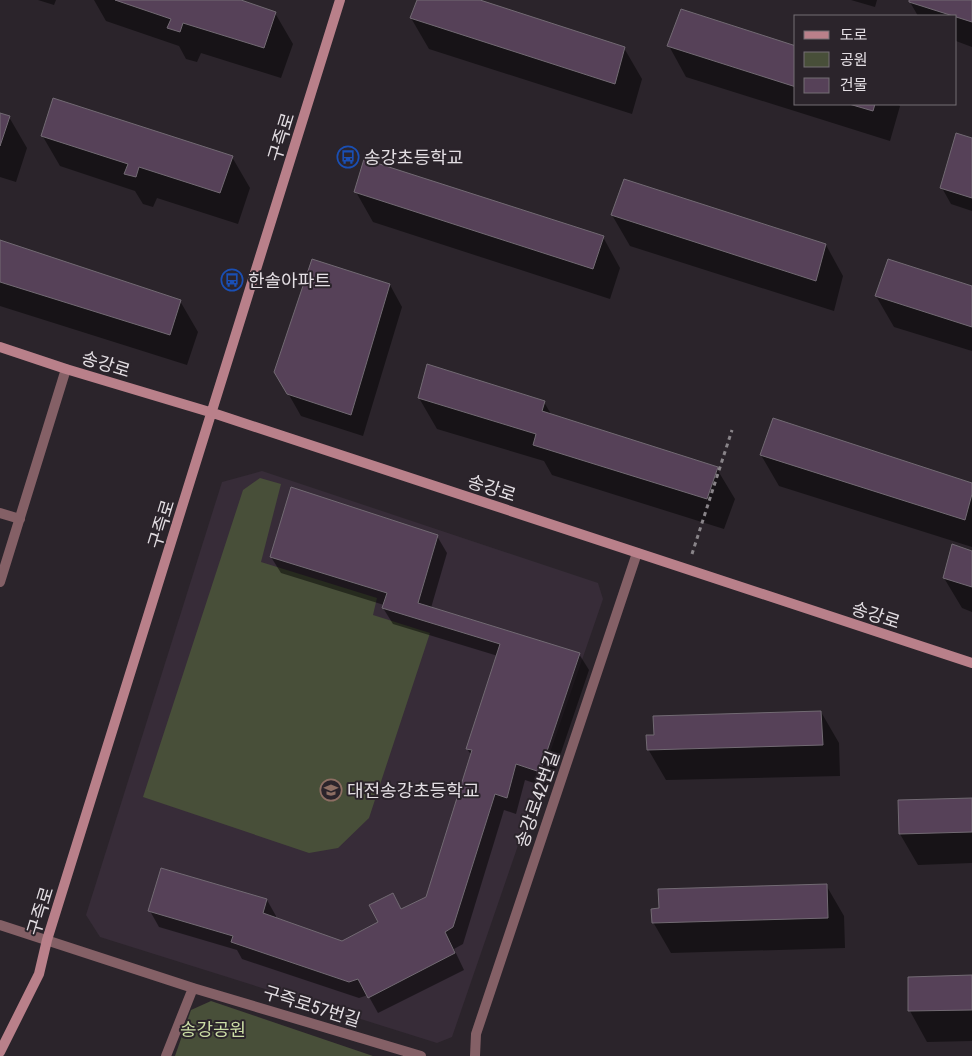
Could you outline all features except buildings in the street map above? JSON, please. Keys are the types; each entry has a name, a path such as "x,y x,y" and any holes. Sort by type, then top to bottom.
{"main road":[{"name":"구즉로","path":"0,1052 39,974 47,940 213,413 340,0"},
{"name":"송강로","path":"0,347 213,413 972,663"}],"street":[{"path":"0,582 66,369"},
{"path":"0,512 20,519"},
{"name":"송강로42번길","path":"475,1056 476,1034 637,553"},
{"name":"구즉로57번길","path":"0,925 193,988 421,1056"},
{"path":"166,1056 193,988"}],"path":[{"path":"687,569 732,430"}],"shaded area":[{"name":"대전송강초등학교","path":"262,471 598,583 603,599 452,1037 437,1043 100,937 86,915 222,482"}],"green space":[{"path":"260,478 281,484 261,562 377,598 373,615 430,633 369,818 338,848 309,853 143,797 243,490"},
{"name":"송강공원","path":"211,1001 373,1056 175,1056 191,1010"}],"place":[{"name":"송강초등학교","path":"348,157"},
{"name":"한솔아파트","path":"232,280"},
{"name":"대전송강초등학교","path":"331,790"}]}
